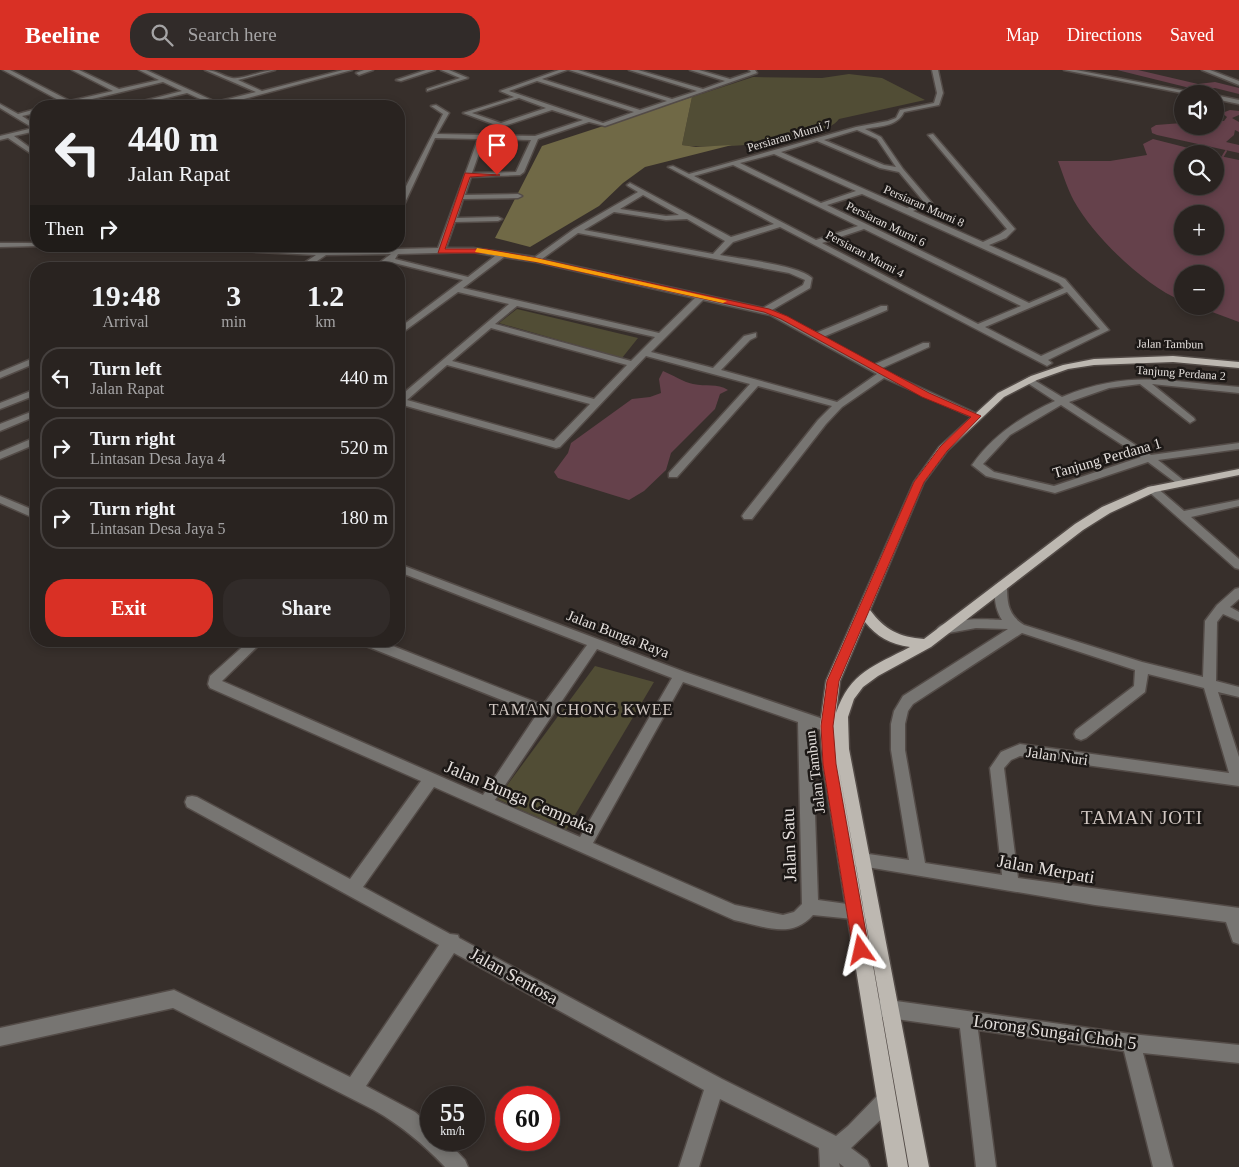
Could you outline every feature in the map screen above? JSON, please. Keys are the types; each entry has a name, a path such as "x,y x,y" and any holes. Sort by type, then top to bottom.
{"main road":[{"name":"Jalan Tambun","path":"919,1167 881,1008 854,912 830,764 827,726 833,681 919,482 943,449 1001,395 1066,367 1095,363 1173,359 1239,365"},
{"path":"1044,361 1058,366 1095,363"},
{"path":"1034,381 1050,368 1044,361"},
{"name":"Jalan Tambun","path":"898,1167 887,1100 874,913 842,749 841,717 848,697 858,683 873,672 926,644 1079,526 1106,510 1152,489 1179,482 1239,472"},
{"path":"864,610 875,628 886,636 900,641 926,644"}],"street":[{"path":"6,70 63,100"},
{"path":"75,70 118,91"},
{"path":"142,70 208,100"},
{"path":"208,70 261,92 348,70"},
{"path":"233,80 272,70"},
{"path":"233,100 336,70"},
{"path":"359,73 370,70"},
{"path":"399,80 432,70"},
{"path":"429,90 465,78 444,70"},
{"path":"564,70 503,91 605,125 754,73 752,70"},
{"path":"572,70 672,101"},
{"path":"632,70 701,90"},
{"path":"693,70 730,81"},
{"name":"Persiaran Murni 7","path":"688,176 858,128 896,120 902,111 939,102 940,93 935,70"},
{"path":"1067,70 1174,89"},
{"path":"1205,70 1239,83"},
{"path":"536,79 640,112"},
{"path":"81,100 164,80"},
{"path":"1136,82 1174,90"},
{"path":"151,100 188,91"},
{"path":"518,97 466,113 494,124 502,125 551,108"},
{"path":"1224,100 1239,102"},
{"path":"0,106 30,124"},
{"path":"405,194 446,113 443,109 434,106"},
{"path":"17,116 30,113"},
{"path":"433,136 535,138 587,120"},
{"path":"858,128 879,138 928,203 906,211"},
{"path":"0,138 30,130"},
{"path":"931,135 1011,229 1011,231 1003,236 983,245"},
{"path":"9,136 28,148"},
{"path":"442,248 482,136"},
{"path":"468,175 512,176 521,172 535,138"},
{"path":"819,140 882,167 904,172"},
{"name":"Persiaran Murni 8","path":"776,152 1062,281 1105,330 1044,361"},
{"name":"Persiaran Murni 6","path":"734,163 1029,306"},
{"name":"Persiaran Murni 4","path":"671,167 1044,361"},
{"path":"630,186 730,240"},
{"path":"821,205 863,191"},
{"path":"536,260 577,231 642,193"},
{"path":"460,198 518,196"},
{"path":"613,210 663,217 687,217"},
{"path":"452,220 498,219"},
{"path":"715,256 730,240 781,224"},
{"path":"817,242 864,226"},
{"path":"577,231 715,256 791,271 806,276 809,280 807,286 766,310"},
{"path":"391,252 397,253 488,244"},
{"path":"0,245 30,245"},
{"path":"442,248 473,250 536,260 766,310 784,317 879,371 940,401 980,414"},
{"path":"311,252 342,252"},
{"path":"310,262 324,253"},
{"path":"386,262 397,253"},
{"path":"405,327 503,254"},
{"path":"390,260 398,262"},
{"path":"405,264 468,279"},
{"path":"405,268 409,265"},
{"path":"978,327 1070,288"},
{"path":"456,289 661,336"},
{"path":"405,403 552,446 558,444 633,364 702,296"},
{"path":"405,396 516,302"},
{"path":"818,336 884,308"},
{"path":"489,325 633,364"},
{"path":"715,371 747,338 753,335"},
{"path":"748,516 822,422 879,371 926,345"},
{"path":"646,353 839,406"},
{"path":"0,375 30,362"},
{"path":"446,362 598,403"},
{"path":"1034,381 1062,402 1149,458 1179,482"},
{"path":"1141,381 1190,420"},
{"name":"Tanjung Perdana 2","path":"1014,481 990,474 977,465 989,450 1011,430 1062,402 1108,385 1141,381 1239,390"},
{"path":"673,475 757,382"},
{"path":"0,406 30,394"},
{"path":"0,428 30,416"},
{"path":"0,456 30,443"},
{"name":"Tanjung Perdana 1","path":"1014,481 1050,490 1060,490 1149,458 1239,446"},
{"path":"1152,489 1184,514 1239,565"},
{"path":"0,499 30,512"},
{"path":"1184,514 1239,503"},
{"name":"Jalan Bunga Raya","path":"405,570 680,676 827,726"},
{"path":"1001,586 1002,610 1017,626"},
{"path":"1239,592 1221,608 1211,621 1209,684 1239,780"},
{"path":"1221,608 1239,617"},
{"path":"943,629 976,623 1017,626 1142,667 1239,692"},
{"path":"918,868 898,750 897,732 902,707 908,700 1017,626"},
{"path":"486,802 595,643"},
{"name":"Jalan Bunga Cempaka","path":"251,647 215,680 216,684 734,912 783,923 799,919 810,907"},
{"path":"381,647 546,712"},
{"path":"1081,734 1140,688 1142,667"},
{"path":"584,846 680,676"},
{"name":"Jalan Satu","path":"805,718 810,907"},
{"name":"Jalan Nuri","path":"1011,883 997,768 1007,754 1020,750 1239,780"},
{"path":"353,888 431,779"},
{"name":"Jalan Sentosa","path":"192,802 452,941 715,1086 832,1145 860,1167"},
{"name":"Jalan Merpati","path":"846,857 1100,899 1235,916"},
{"path":"810,907 874,913"},
{"path":"1235,916 1239,936"},
{"path":"353,1089 452,941"},
{"path":"0,1038 174,999 353,1089 408,1119 420,1129"},
{"name":"Lorong Sungai Choh 5","path":"881,1008 1131,1043 1239,1054"},
{"path":"968,1019 986,1167"},
{"path":"1131,1043 1162,1167"},
{"path":"689,1167 715,1086"},
{"path":"830,1167 832,1145 856,1133 887,1100"},
{"path":"443,1151 458,1167"}],"shaded area":[{"path":"849,74 882,78 925,100 839,119 829,127 790,139 740,145 682,145 692,97 753,77 822,78"},
{"path":"692,97 682,145 696,147 732,145 645,167 623,183 599,206 530,247 495,238 542,146"},
{"path":"1230,110 1239,111 1239,115 1232,118 1239,122 1239,132 1235,130 1234,135 1226,142 1239,145 1239,153 1224,150 1224,145 1203,145 1152,133 1151,128 1156,125 1174,124 1174,135 1224,135 1224,121 1227,117 1224,112"},
{"path":"1153,139 1177,145 1174,145 1174,195 1224,195 1224,157 1239,160 1239,322 1220,315 1224,315 1224,265 1174,265 1174,297 1167,294 1136,272 1094,230 1074,201 1058,161 1110,161 1147,155 1143,144"},
{"path":"517,309 638,338 622,358 499,323"},
{"path":"663,371 689,383 716,386 728,390 720,394 715,409 671,453 666,470 644,491 629,500 558,478 554,472 568,453 571,443 632,399 650,397 661,393 659,379"},
{"path":"595,666 654,682 566,830 497,799"}],"waterway":[{"path":"1122,70 1157,76 1198,87 1215,85 1239,91"}],"slow traffic":[{"path":"477,251 536,260 723,301"}],"district":[{"name":"TAMAN CHONG KWEE","path":"581,709"},
{"name":"TAMAN JOTI","path":"1142,817"}],"route":[{"path":"497,175 468,175 441,252 486,251 536,260 766,310 784,317 884,374 926,395 976,416 943,449 919,482 833,681 827,726 830,764 861,950"}]}
